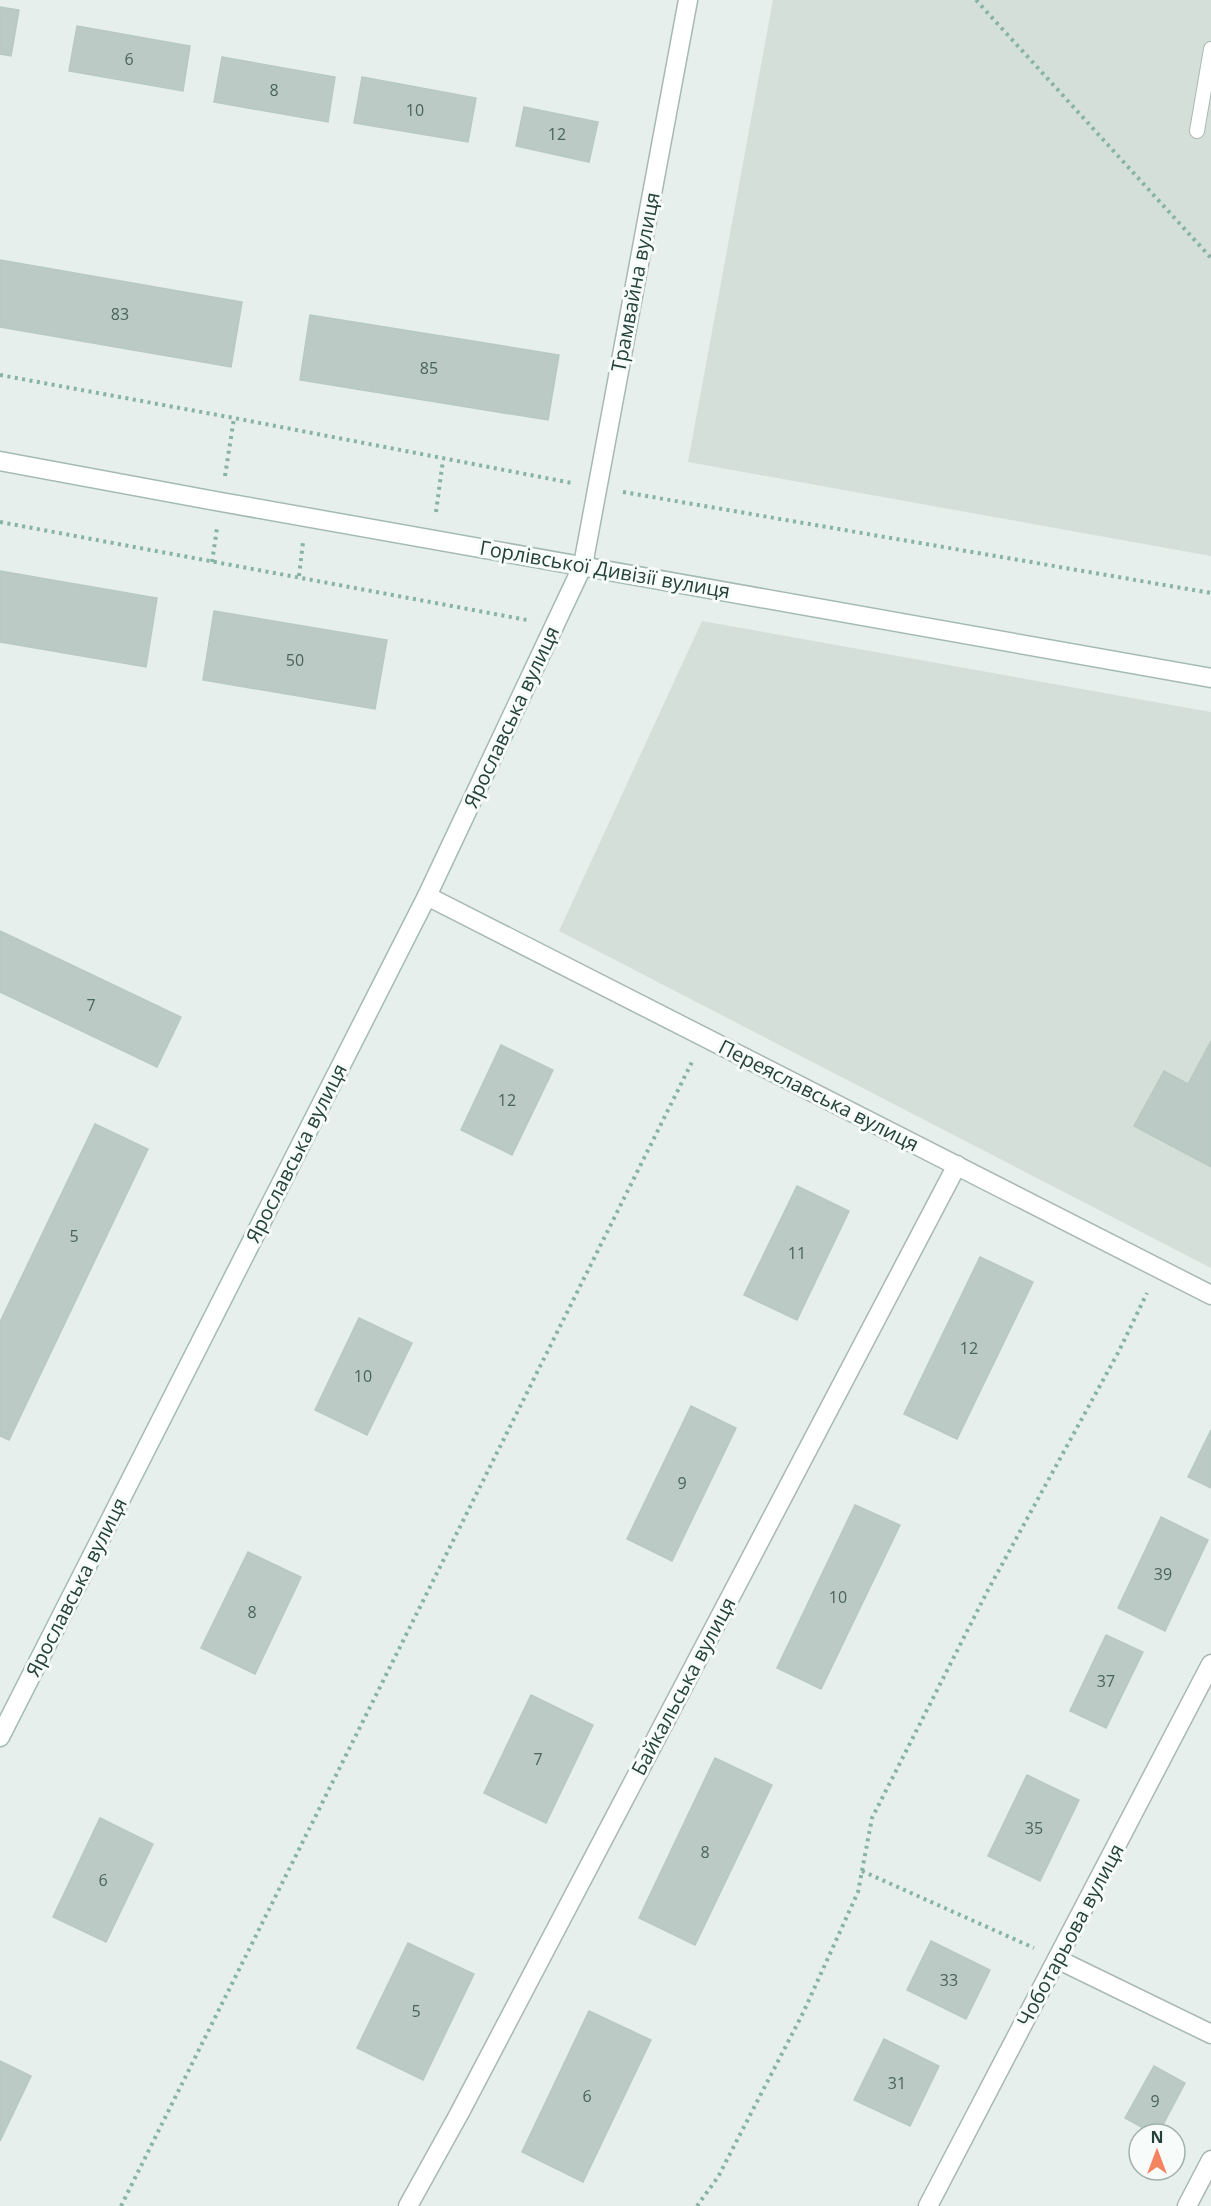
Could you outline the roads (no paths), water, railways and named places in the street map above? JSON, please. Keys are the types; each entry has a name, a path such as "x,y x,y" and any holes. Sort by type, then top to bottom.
{"street":[{"name":"Трамвайна вулиця","path":"583,565 688,0"},
{"name":"Горлівської Дивізії вулиця","path":"0,461 1211,678"},
{"name":"Ярославська вулиця","path":"0,1737 427,896 583,565"},
{"name":"Переяславська вулиця","path":"427,896 1211,1295"},
{"name":"Байкальська вулиця","path":"408,2206 459,2115 957,1165"},
{"name":"Чоботарьова вулиця","path":"928,2206 1211,1664"},
{"path":"1057,1959 1211,2034"},
{"path":"1187,2206 1211,2160"}],"lane":[{"path":"1197,131 1211,49"}]}
